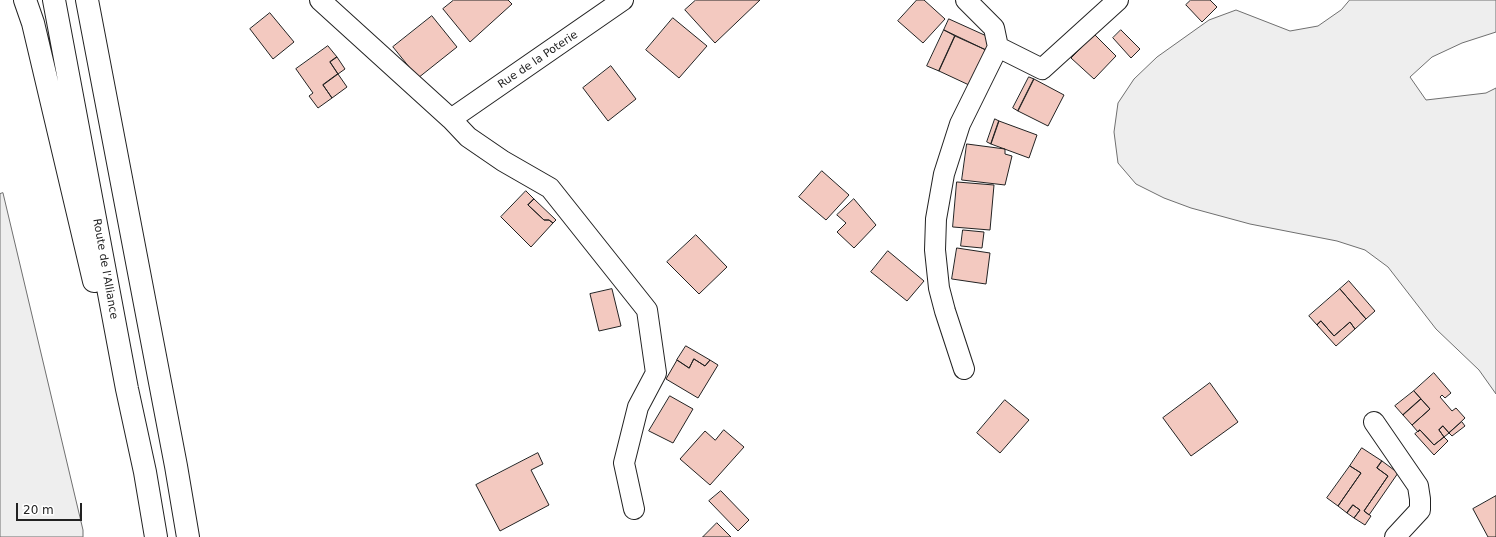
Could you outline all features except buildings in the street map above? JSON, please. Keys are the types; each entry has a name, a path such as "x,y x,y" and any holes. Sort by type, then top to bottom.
{"highway":[{"path":"25,0 33,23 91,271 127,389"},
{"name":"Route de l'Alliance","path":"54,0 127,389 145,472 156,537"},
{"path":"87,0 176,466 188,537"}],"street":[{"path":"320,0 451,119 468,137 503,161 550,188 647,310 656,373 638,407 624,463 634,509"},
{"name":"Rue de la Poterie","path":"451,119 624,0"},
{"path":"964,369 939,288 935,250 936,219 944,174 960,124 998,47 994,28 966,0"},
{"path":"998,47 1042,69 1118,0"},
{"path":"1374,422 1418,486 1420,510 1395,537"}],"shaded area":[{"path":"1350,0 1496,0 1496,32 1462,43 1432,57 1410,77 1426,100 1486,93 1496,88 1496,394 1479,370 1436,329 1388,267 1365,250 1337,241 1250,224 1191,208 1164,198 1136,184 1118,163 1114,132 1118,103 1134,79 1157,57 1209,20 1236,10 1290,31 1318,26 1341,10"},
{"path":"3,193 83,530 83,537 0,537 0,194"}]}
